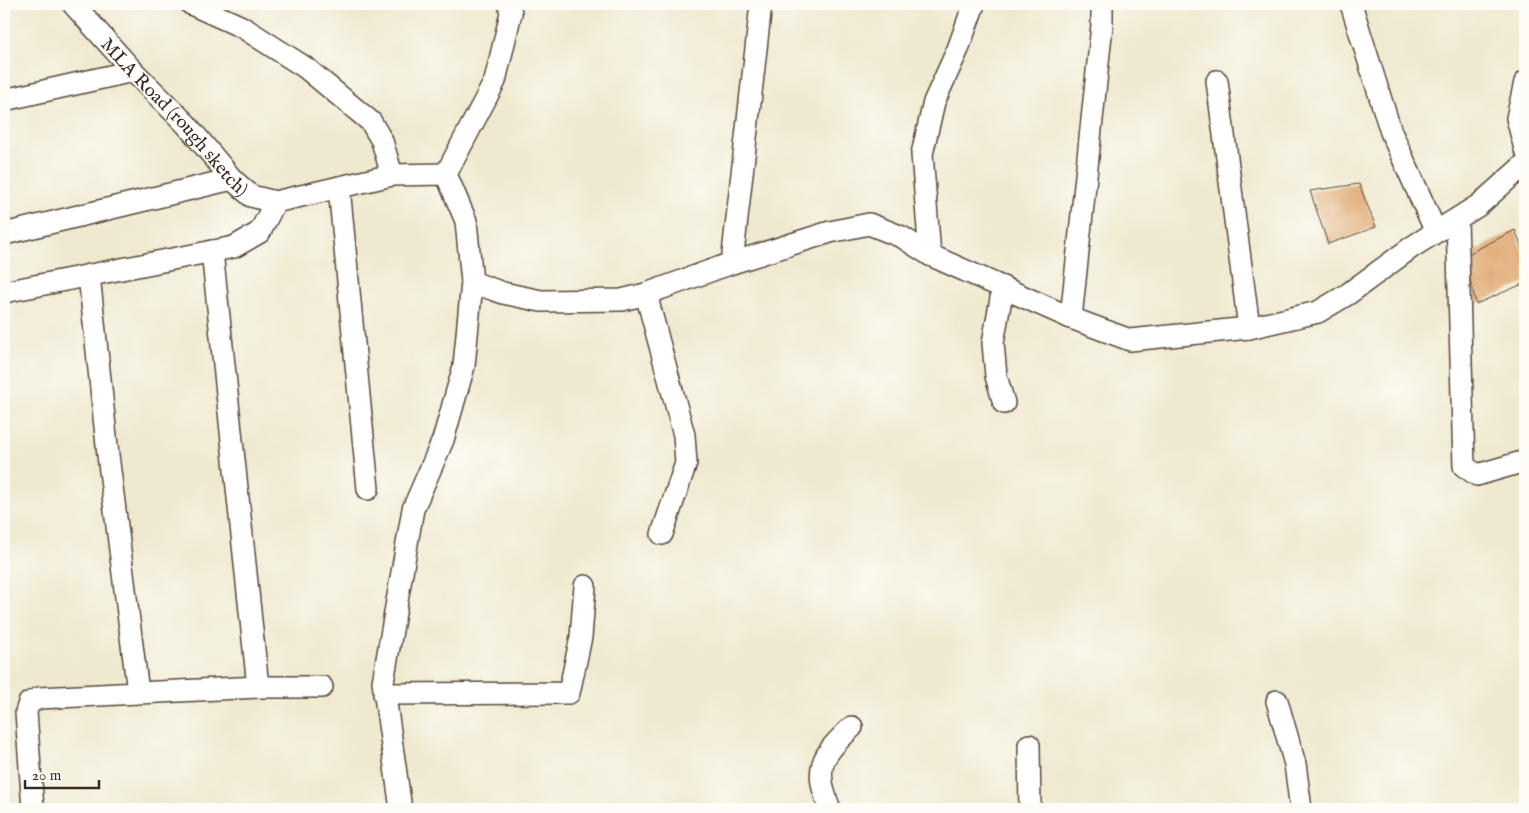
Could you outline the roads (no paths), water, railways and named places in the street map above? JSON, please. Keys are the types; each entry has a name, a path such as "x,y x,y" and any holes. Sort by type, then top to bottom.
{"street":[{"name":"MLA Road (rough sketch)","path":"73,4 133,71 186,124 232,179 251,196 275,202 392,175 446,174"},
{"path":"192,4 242,26 298,63 371,122 382,141 392,175"},
{"path":"401,809 383,682 413,509 443,440 464,366 472,282 466,222 446,174 495,81 511,13 509,4"},
{"path":"732,263 762,4"},
{"path":"930,255 922,154 934,102 958,50 974,4"},
{"path":"1071,318 1102,33 1102,4"},
{"path":"1351,4 1392,132 1436,232"},
{"path":"4,100 133,71"},
{"path":"1217,81 1248,328"},
{"path":"1525,82 1517,118 1525,149"},
{"path":"472,282 503,293 541,301 622,300 646,294 732,263 830,232 869,224 902,237 930,255 1003,288 1071,318 1130,340 1248,328 1318,312 1354,290 1412,247 1479,205 1525,164"},
{"path":"4,234 232,179"},
{"path":"339,187 368,488"},
{"path":"4,292 234,247 260,232 275,202"},
{"path":"1457,219 1464,466 1477,475 1525,461"},
{"path":"212,251 258,687"},
{"path":"89,275 108,455 138,692"},
{"path":"1003,288 993,343 996,376 1004,403"},
{"path":"646,294 684,435 686,463 662,534"},
{"path":"384,694 569,693 581,637 585,586"},
{"path":"33,809 26,712 29,703 39,698 258,687 322,687"},
{"path":"1277,701 1295,764 1301,809"},
{"path":"830,809 820,771 829,749 852,727"},
{"path":"1029,745 1030,809"}]}
